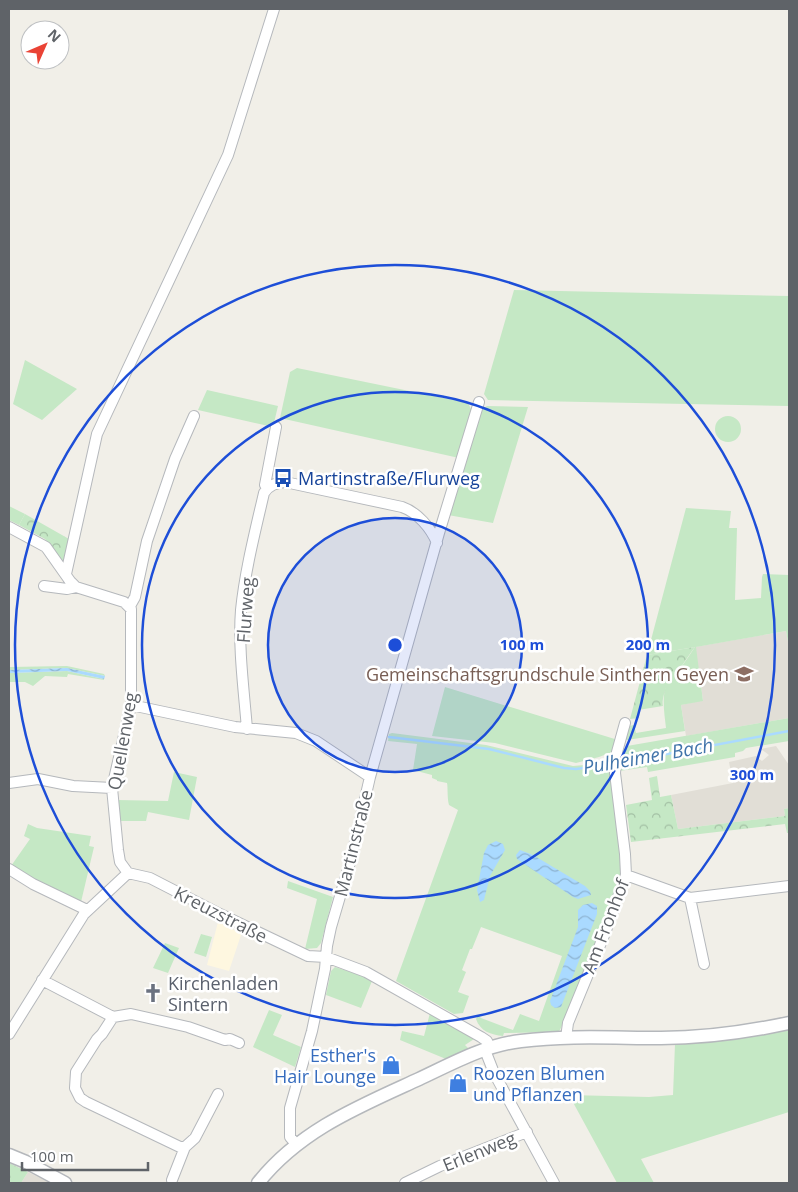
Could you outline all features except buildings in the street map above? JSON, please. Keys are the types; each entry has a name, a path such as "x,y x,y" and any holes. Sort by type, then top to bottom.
{"street":[{"path":"66,574 98,434 228,155 274,9"},
{"name":"Martinstraße","path":"296,1144 290,1137 290,1108 312,1031 330,934 351,859 370,777 479,402"},
{"name":"Quellenweg","path":"128,873 120,862 112,788 131,705 132,619 130,606 135,597 147,541 175,459 194,416"},
{"name":"Flurweg","path":"247,729 241,611 252,543 266,491 267,471 276,427"},
{"path":"266,491 274,484 284,482 402,507 413,513 438,538"},
{"path":"9,527 46,547 76,587"},
{"path":"44,586 67,589 76,587 124,602 130,606"},
{"path":"131,705 247,729 290,732 307,736 370,777"},
{"name":"Am Fronhof","path":"566,1038 568,1023 605,933 626,875 626,854 615,773 617,755 625,723"},
{"path":"9,783 38,779 73,786 112,788"},
{"path":"9,869 33,884 87,910"},
{"path":"9,1034 87,910 128,873"},
{"name":"Kreuzstraße","path":"128,873 150,878 308,956 326,957 352,966 381,980 481,1037 487,1041 487,1049"},
{"path":"626,875 690,898 789,886"},
{"path":"690,898 704,964"},
{"path":"42,980 114,1016 131,1014 188,1027 239,1043"},
{"path":"114,1016 102,1034 96,1039 76,1072 74,1083 77,1094 86,1102 180,1147 185,1147"},
{"path":"258,1183 296,1144 343,1114 487,1049 520,1041 566,1038 710,1036 768,1028 789,1023"},
{"path":"487,1049 494,1073 554,1183"},
{"path":"172,1180 185,1147 195,1138 218,1094"},
{"name":"Erlenweg","path":"405,1183 440,1166 526,1132"},
{"path":"9,1155 65,1183"}],"shaded area":[{"name":"Gemeinschaftsgrundschule Sinthern Geyen","path":"786,631 789,647 789,718 686,736 681,705 703,700 695,647"},
{"path":"776,746 789,765 789,808 784,809 785,816 678,829 671,795 733,783 729,762 756,756 762,761 769,755 761,749"},
{"path":"218,922 241,935 229,971 207,965"},
{"path":"28,1172 50,1183 21,1183"}],"green space":[{"path":"514,290 789,296 789,406 488,400 484,394"},
{"path":"25,360 77,389 42,420 13,404"},
{"path":"297,368 468,403 472,411 459,458 280,418 290,372"},
{"path":"207,390 278,406 273,427 198,410"},
{"path":"487,406 528,407 493,523 448,515 479,412"},
{"path":"728,416 737,420 741,429 737,438 728,442 719,438 715,429 719,420"},
{"path":"9,506 25,514 19,525 9,520"},
{"path":"686,508 731,511 729,528 737,528 735,600 761,598 763,574 789,575 789,647 786,631 696,647 703,701 681,705 685,731 627,740 625,739 629,726 634,725 636,733 666,728 664,693 668,680 680,668 695,647 647,655"},
{"path":"25,514 69,539 64,560 61,560 45,539 19,525"},
{"path":"695,647 680,668 670,678 664,695 663,706 638,710 639,718 630,719 647,655"},
{"path":"67,666 104,674 105,676 67,668 9,670 9,667"},
{"path":"67,671 104,680 68,674 67,677 45,676 33,686 25,682 9,682 9,673"},
{"path":"445,687 618,740 615,751 576,763 495,743 432,736"},
{"path":"789,718 789,741 746,748 735,753 735,757 648,772 647,767 619,771 621,753 627,746"},
{"path":"389,734 486,745 573,766 585,765 614,756 622,867 610,911 560,1030 557,1032 504,1033 503,1036 494,1035 480,1027 476,1019 478,1015 481,1018 513,1030 520,1014 539,1021 562,956 481,927 462,970 466,972 458,992 469,996 463,1013 454,1014 396,981 458,810 449,805 447,783 437,781 432,778 432,775 413,770 417,744 388,741"},
{"path":"174,772 197,777 189,820 148,812 146,821 119,821 117,800 168,801"},
{"path":"657,776 660,797 671,795 678,829 785,816 784,809 789,808 789,833 787,833 785,824 631,842 626,805 652,800 649,778"},
{"path":"28,824 37,828 91,836 89,846 94,847 81,902 35,881 11,866 30,839 24,836"},
{"path":"288,881 333,897 321,943 317,948 305,949 317,899 287,888"},
{"path":"201,934 212,937 206,957 194,953"},
{"path":"165,943 179,948 168,973 153,968"},
{"path":"335,967 372,981 361,1008 326,995 331,971"},
{"path":"269,1010 282,1015 273,1035 301,1047 295,1067 253,1047"},
{"path":"430,1013 474,1039 465,1045 469,1049 446,1059 400,1040 402,1031 424,1036"},
{"path":"789,1027 789,1112 641,1159 654,1183 617,1183 569,1095 649,1097 673,1095 675,1044"},
{"path":"9,1163 28,1172 21,1183 9,1183"}],"water":[{"path":"67,668 105,676 104,679 67,671 9,673 9,670"},
{"path":"496,841 503,844 505,850 490,876 484,900 480,902 477,890 484,853 488,845"},
{"path":"520,850 533,855 585,886 591,895 578,899 573,897 517,859 516,855"},
{"path":"592,903 597,906 597,914 561,1007 555,1008 551,1005 550,1001 578,927 578,910 583,905"}],"waterway":[{"name":"Pulheimer Bach","path":"619,763 789,731"},
{"name":"Pulheimer Bach","path":"389,737 489,749 564,768 576,769 613,764"}],"place":[{"name":"Martinstraße/Flurweg","path":"283,478"},
{"name":"Gemeinschaftsgrundschule Sinthern Geyen","path":"744,674"},
{"name":"Kirchenladen Sintern","path":"153,993"},
{"name":"Esther's Hair Lounge","path":"391,1065"},
{"name":"Roozen Blumen und Pflanzen","path":"458,1083"}]}
